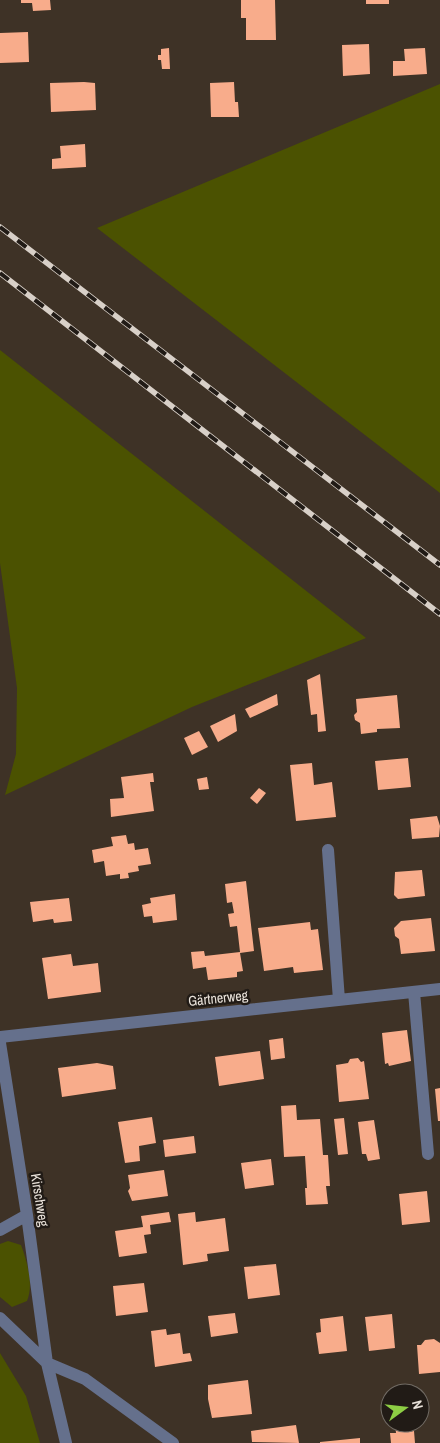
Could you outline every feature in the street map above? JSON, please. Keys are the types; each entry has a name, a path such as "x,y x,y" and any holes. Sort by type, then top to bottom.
{"street":[{"path":"328,850 339,1000"},
{"name":"Gärtnerweg","path":"0,1037 440,989"},
{"path":"414,992 428,1154"},
{"name":"Kirschweg","path":"0,1043 27,1215 47,1363 66,1443"},
{"path":"0,1230 27,1215"},
{"path":"0,1318 47,1363 85,1379 172,1443"}],"green space":[{"path":"440,84 440,493 97,228"},
{"path":"0,350 366,638 192,707 5,795 16,754 17,688 0,563"},
{"path":"8,1241 21,1245 30,1280 27,1301 12,1307 0,1297 0,1244"},
{"path":"0,1353 26,1396 40,1443 0,1443"}],"building":[{"path":"21,0 50,0 51,10 33,11 32,3 21,3"},
{"path":"241,0 275,0 276,40 246,40 246,18 241,18"},
{"path":"366,0 389,0 389,4 366,4"},
{"path":"28,32 29,62 0,63 0,33"},
{"path":"369,44 370,74 343,76 342,45"},
{"path":"169,48 170,69 162,69 161,60 158,60 158,55 161,55 161,49"},
{"path":"425,48 427,74 393,76 393,61 405,61 404,49"},
{"path":"234,82 235,102 238,102 239,117 211,117 210,83"},
{"path":"50,83 95,83 96,110 51,112"},
{"path":"85,144 86,167 52,169 52,159 61,158 60,146"},
{"path":"320,674 326,731 318,732 317,714 311,715 307,680"},
{"path":"277,694 278,705 250,718 245,709"},
{"path":"397,695 400,728 377,729 377,732 361,734 360,723 355,720 354,715 357,712 356,699"},
{"path":"235,714 237,731 218,742 210,726"},
{"path":"199,731 208,747 192,755 184,738"},
{"path":"408,758 411,787 378,790 375,761"},
{"path":"312,763 314,785 332,782 336,817 296,821 290,765"},
{"path":"153,773 154,782 150,782 154,811 111,817 110,799 124,798 121,777"},
{"path":"207,777 209,789 199,790 197,779"},
{"path":"259,788 266,793 257,804 250,798"},
{"path":"437,816 440,826 439,837 412,839 410,819"},
{"path":"126,835 128,844 134,843 135,850 148,848 151,864 138,866 139,871 128,873 129,878 120,879 120,874 106,876 104,861 94,863 92,850 113,846 111,837"},
{"path":"422,870 425,896 398,899 394,895 395,872"},
{"path":"246,881 254,951 240,953 243,971 237,972 237,977 208,980 206,967 193,969 191,952 204,951 205,956 240,952 237,926 230,927 228,914 234,913 232,902 227,903 225,884"},
{"path":"175,894 177,920 153,923 152,916 144,917 142,905 151,903 150,898"},
{"path":"69,898 72,921 54,923 53,919 33,922 30,902"},
{"path":"431,918 435,951 401,954 399,939 395,936 394,928 401,921"},
{"path":"310,922 311,930 318,929 323,970 294,973 293,967 264,971 258,928"},
{"path":"71,954 73,966 98,963 101,992 48,999 42,958"},
{"path":"407,1030 411,1061 389,1066 388,1063 385,1064 382,1033"},
{"path":"283,1038 285,1058 271,1060 269,1040"},
{"path":"260,1051 264,1079 219,1086 215,1057"},
{"path":"358,1058 361,1062 364,1061 369,1099 339,1102 336,1065 348,1063 350,1059"},
{"path":"97,1063 113,1066 116,1089 62,1097 58,1068"},
{"path":"440,1088 440,1121 438,1121 435,1089"},
{"path":"296,1105 297,1120 320,1119 323,1155 328,1155 330,1186 326,1186 328,1204 306,1205 305,1156 284,1157 281,1106"},
{"path":"152,1117 156,1143 139,1146 140,1161 125,1163 118,1122"},
{"path":"344,1118 348,1154 338,1155 334,1119"},
{"path":"374,1120 380,1159 368,1161 366,1154 362,1154 358,1122"},
{"path":"194,1136 196,1153 165,1157 163,1140"},
{"path":"271,1159 274,1185 245,1189 241,1163"},
{"path":"164,1170 168,1196 132,1201 128,1191 130,1188 128,1175"},
{"path":"427,1191 430,1222 402,1225 399,1194"},
{"path":"169,1212 171,1222 150,1225 151,1234 144,1235 147,1253 119,1257 115,1231 143,1227 141,1216"},
{"path":"195,1212 196,1222 225,1218 229,1251 207,1254 208,1261 183,1265 178,1214"},
{"path":"276,1264 280,1295 248,1299 244,1267"},
{"path":"144,1283 148,1312 116,1316 113,1286"},
{"path":"235,1313 238,1333 211,1337 208,1316"},
{"path":"392,1314 395,1348 369,1351 365,1317"},
{"path":"343,1316 347,1351 319,1354 316,1333 321,1332 320,1319"},
{"path":"166,1329 167,1335 180,1333 183,1354 190,1353 192,1361 155,1367 151,1331"},
{"path":"434,1339 440,1343 440,1372 419,1374 417,1345 421,1345 425,1340"},
{"path":"248,1380 252,1414 212,1418 208,1399 208,1385"},
{"path":"296,1425 299,1443 252,1442 251,1431"},
{"path":"390,1433 414,1433 415,1443 391,1443"},
{"path":"360,1438 360,1443 320,1443 320,1442"}],"railway":[{"path":"0,227 440,565"},
{"path":"0,273 440,614"}]}
